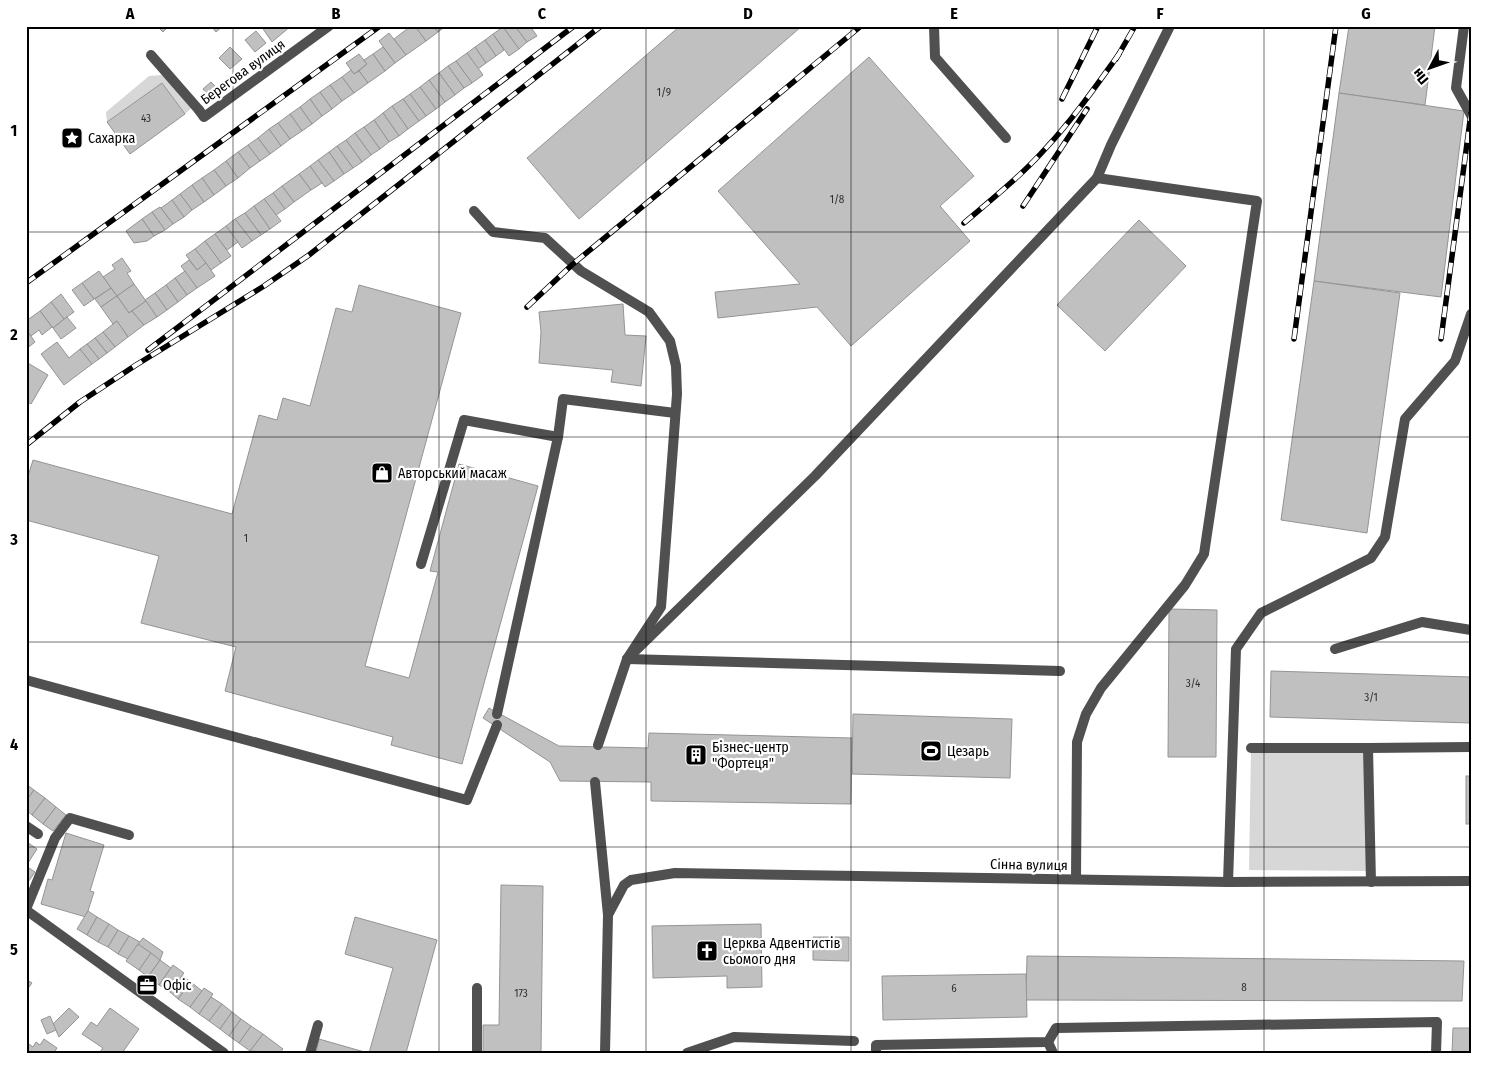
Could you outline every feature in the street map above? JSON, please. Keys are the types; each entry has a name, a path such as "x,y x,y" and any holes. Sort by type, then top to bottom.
{"street":[{"name":"Берегова вулиця","path":"152,55 204,117 329,26"},
{"path":"934,26 936,57 1006,138"},
{"path":"627,659 815,476 1097,178 1111,145 1170,26"},
{"path":"1464,26 1456,88 1471,115"},
{"path":"1076,879 1077,742 1086,714 1101,688 1185,585 1204,554 1257,201 1097,178"},
{"path":"474,211 493,232 545,238 581,271 648,312 670,341 676,366 678,394 661,606 627,659 598,745"},
{"path":"1228,882 1236,649 1261,613 1371,558 1385,537 1405,419 1455,360 1471,314"},
{"path":"498,714 558,437 563,399 675,413"},
{"path":"421,564 464,420 558,437"},
{"path":"1335,649 1422,622 1471,630"},
{"path":"627,659 1060,671"},
{"path":"26,680 467,800 497,725"},
{"path":"1250,748 1471,747"},
{"path":"1368,748 1371,882"},
{"path":"595,782 608,915 605,1053"},
{"path":"130,835 70,818 55,838 26,909 224,1053"},
{"path":"26,826 38,834"},
{"name":"Сінна вулиця","path":"608,915 624,885 631,880 675,873 1228,882 1471,881"},
{"path":"477,988 477,1053"},
{"path":"1048,1042 1056,1028 1437,1022 1436,1053"},
{"path":"310,1053 318,1025"},
{"path":"687,1053 699,1047 734,1038 854,1041"},
{"path":"876,1053 876,1045 1048,1042"},
{"path":"1048,1042 1053,1053"}],"shaded area":[{"path":"162,75 186,97 193,107 185,114 162,83 107,122 106,112 149,76"},
{"path":"1251,748 1368,748 1370,871 1249,870"}],"building":[{"path":"157,26 169,26 163,32"},
{"path":"211,26 223,26 216,32"},
{"path":"261,26 291,26 272,42"},
{"path":"411,26 415,26 426,41 406,55 394,39"},
{"path":"415,26 433,26 438,32 426,41"},
{"path":"433,26 446,26 438,32"},
{"path":"515,26 527,42 519,49 503,27"},
{"path":"515,26 530,26 537,36 527,42"},
{"path":"680,26 802,26 579,219 527,158"},
{"path":"1349,26 1435,26 1425,105 1339,93"},
{"path":"503,27 519,49 509,56 493,34"},
{"path":"256,31 266,43 255,52 245,40"},
{"path":"389,33 406,55 395,63 379,41"},
{"path":"493,34 504,50 496,56 485,40"},
{"path":"485,40 496,56 486,63 475,47"},
{"path":"230,47 242,59 230,69 219,58"},
{"path":"383,47 395,63 385,71 373,54"},
{"path":"475,47 486,63 478,69 467,53"},
{"path":"467,53 483,75 472,83 456,61"},
{"path":"359,54 367,64 354,74 346,63"},
{"path":"373,54 385,71 368,83 359,71 367,64 364,60"},
{"path":"869,57 974,176 940,206 970,241 851,346 817,307 718,318 715,292 800,284 718,191"},
{"path":"456,61 472,83 464,88 448,66"},
{"path":"448,66 464,88 455,95 439,73"},
{"path":"351,70 354,74 359,71 368,83 354,93 342,77"},
{"path":"439,73 455,95 445,102 429,80"},
{"path":"342,77 354,93 342,101 330,85"},
{"path":"429,80 445,102 436,109 420,87"},
{"path":"211,82 218,89 210,97 203,89"},
{"path":"162,83 185,114 130,154 107,122"},
{"path":"330,85 342,101 332,109 320,92"},
{"path":"420,87 436,109 426,116 410,94"},
{"path":"320,92 332,109 322,116 310,99"},
{"path":"1339,93 1464,111 1441,297 1314,281"},
{"path":"410,94 426,116 419,121 403,99"},
{"path":"310,99 322,116 312,124 300,107"},
{"path":"403,99 419,121 408,129 392,106"},
{"path":"392,106 408,129 399,136 383,113"},
{"path":"300,107 312,124 302,131 290,114"},
{"path":"383,113 399,136 389,142 374,120"},
{"path":"290,114 302,131 290,139 278,123"},
{"path":"374,120 389,142 380,149 364,127"},
{"path":"278,123 290,139 281,146 269,129"},
{"path":"364,127 380,149 371,155 355,133"},
{"path":"269,129 281,146 270,154 258,138"},
{"path":"355,133 371,155 362,162 346,140"},
{"path":"258,138 270,154 260,161 248,145"},
{"path":"346,140 362,162 353,168 337,146"},
{"path":"248,145 260,161 250,168 238,152"},
{"path":"337,146 353,168 344,174 329,152"},
{"path":"238,152 250,168 238,178 226,161"},
{"path":"329,152 344,174 334,181 318,160"},
{"path":"318,160 334,181 325,187 310,166"},
{"path":"226,161 238,178 226,186 214,170"},
{"path":"310,166 322,183 311,190 299,174"},
{"path":"214,170 226,186 214,195 202,178"},
{"path":"299,174 311,190 294,202 282,186"},
{"path":"202,178 214,195 204,202 192,185"},
{"path":"192,185 204,202 192,210 180,194"},
{"path":"282,186 294,202 285,209 273,193"},
{"path":"273,193 285,209 276,215 264,199"},
{"path":"180,194 192,210 184,217 172,200"},
{"path":"264,199 281,221 270,229 254,206"},
{"path":"172,200 184,217 173,224 161,208"},
{"path":"254,206 270,229 261,235 245,213"},
{"path":"160,207 173,224 165,230 152,212"},
{"path":"152,212 165,230 154,236 142,219"},
{"path":"245,213 261,235 252,241 235,219"},
{"path":"142,219 154,236 147,241 134,243 126,231"},
{"path":"235,219 252,241 242,248 226,226"},
{"path":"1139,220 1186,266 1105,351 1057,305"},
{"path":"226,226 238,242 227,250 215,234"},
{"path":"215,234 231,256 221,263 205,241"},
{"path":"205,241 221,263 211,270 195,249"},
{"path":"195,249 206,263 197,270 186,255"},
{"path":"122,258 131,271 127,273 134,284 117,296 103,277 115,269 112,265"},
{"path":"189,260 197,270 206,263 215,276 197,288 181,266"},
{"path":"99,271 111,288 94,299 82,283"},
{"path":"185,271 197,288 187,295 175,278"},
{"path":"175,278 187,295 178,302 166,285"},
{"path":"1314,281 1400,293 1367,533 1281,520"},
{"path":"82,283 94,299 84,306 72,290"},
{"path":"134,284 146,301 129,313 117,296"},
{"path":"166,285 178,302 167,310 155,293"},
{"path":"359,285 461,313 365,666 409,678 438,572 430,571 459,464 538,486 462,764 391,745 393,737 225,691 236,647 141,623 159,556 26,520 26,483 33,460 232,514 259,415 277,420 283,398 310,406 336,308 352,312"},
{"path":"111,288 117,296 101,307 95,299"},
{"path":"155,293 167,310 157,317 145,300"},
{"path":"61,294 74,312 64,319 51,302"},
{"path":"117,296 129,313 132,311 144,325 128,337 117,321 113,324 101,307"},
{"path":"146,301 157,317 144,325 132,311"},
{"path":"51,302 64,319 53,328 40,311"},
{"path":"623,304 625,335 646,336 641,386 611,382 613,370 539,363 541,332 539,312"},
{"path":"40,311 52,327 42,335 39,330 31,336 26,329 26,321"},
{"path":"67,317 76,328 61,339 53,328"},
{"path":"117,321 128,337 115,347 103,332"},
{"path":"26,329 35,342 26,349"},
{"path":"103,332 115,347 107,353 95,338"},
{"path":"95,338 107,353 99,359 87,344"},
{"path":"57,342 69,358 80,349 92,364 64,385 41,354"},
{"path":"87,344 99,359 92,364 80,349"},
{"path":"26,362 48,375 31,404 26,401"},
{"path":"1169,609 1217,610 1216,757 1168,757"},
{"path":"1271,671 1471,677 1471,723 1270,717"},
{"name":"Бізнес-центр \"Фортеця\"","path":"489,708 559,746 648,748 649,733 852,738 851,804 651,801 651,782 560,781 550,762 483,718"},
{"name":"Цезарь","path":"853,714 1012,719 1010,778 852,774"},
{"path":"1466,776 1471,776 1471,824 1466,824"},
{"path":"26,784 34,790 26,801"},
{"path":"34,790 45,798 32,815 26,810 26,801"},
{"path":"45,798 56,807 43,824 32,815"},
{"path":"56,807 66,815 53,831 43,824"},
{"path":"66,833 104,845 90,891 94,892 86,917 41,904 48,879 52,880"},
{"path":"27,842 37,849 26,866 26,844"},
{"path":"26,866 35,872 26,885"},
{"path":"501,885 543,886 541,1053 483,1053 483,1025 499,1025"},
{"path":"88,911 97,917 87,935 77,929"},
{"path":"97,917 109,924 98,942 87,935"},
{"path":"355,917 437,940 406,1053 369,1053 393,968 345,954"},
{"path":"109,924 118,930 108,947 98,942"},
{"name":"Церква Адвентистів сьомого дня","path":"761,924 762,987 727,988 727,976 653,978 652,926"},
{"path":"118,930 129,936 118,954 108,947"},
{"path":"129,936 140,942 128,959 118,954"},
{"path":"813,937 849,937 849,961 813,960"},
{"path":"143,938 163,952 160,960 138,944"},
{"path":"138,944 151,953 139,970 126,961"},
{"path":"151,953 160,960 148,977 139,970"},
{"path":"1027,956 1464,961 1462,1001 1026,1000"},
{"path":"160,960 171,968 159,985 148,977"},
{"path":"173,965 184,973 170,992 159,985"},
{"path":"1026,974 1027,1017 883,1020 882,976"},
{"path":"182,976 191,982 178,999 170,992"},
{"path":"26,979 32,983 26,991"},
{"path":"191,982 202,991 190,1007 178,999"},
{"path":"204,988 213,994 199,1014 190,1007"},
{"path":"211,997 222,1004 209,1021 199,1014"},
{"path":"222,1004 232,1012 220,1029 209,1021"},
{"path":"69,1008 79,1017 59,1037 53,1024"},
{"path":"110,1008 139,1029 122,1053 99,1053 103,1048 82,1034 91,1022 97,1026"},
{"path":"232,1012 241,1019 229,1036 220,1029"},
{"path":"50,1016 56,1030 47,1034 41,1020"},
{"path":"241,1019 251,1026 239,1043 229,1036"},
{"path":"251,1026 263,1034 250,1051 239,1043"},
{"path":"1453,1028 1471,1028 1471,1053 1452,1053"},
{"path":"263,1034 283,1049 280,1053 250,1051"},
{"path":"44,1039 57,1048 54,1053 26,1053 29,1044 33,1047 36,1042 40,1045"},
{"path":"319,1039 368,1053 316,1053"}],"railway":[{"path":"26,283 380,26"},
{"path":"148,350 574,26"},
{"path":"26,445 80,402 264,286 309,255 601,26"},
{"path":"527,307 573,264 861,26"},
{"path":"1062,99 1098,26"},
{"path":"1116,59 1135,26"},
{"path":"1294,339 1336,26"},
{"path":"964,223 1016,178 1046,148 1075,114 1119,54"},
{"path":"1023,206 1087,109"},
{"path":"1441,339 1471,113"}],"place":[{"name":"Сахарка","path":"72,138"},
{"name":"Авторський масаж","path":"382,473"},
{"name":"Цезарь","path":"931,751"},
{"name":"Бізнес-центр \"Фортеця\"","path":"696,755"},
{"name":"Церква Адвентистів сьомого дня","path":"707,951"},
{"name":"Офіс","path":"147,985"}]}
